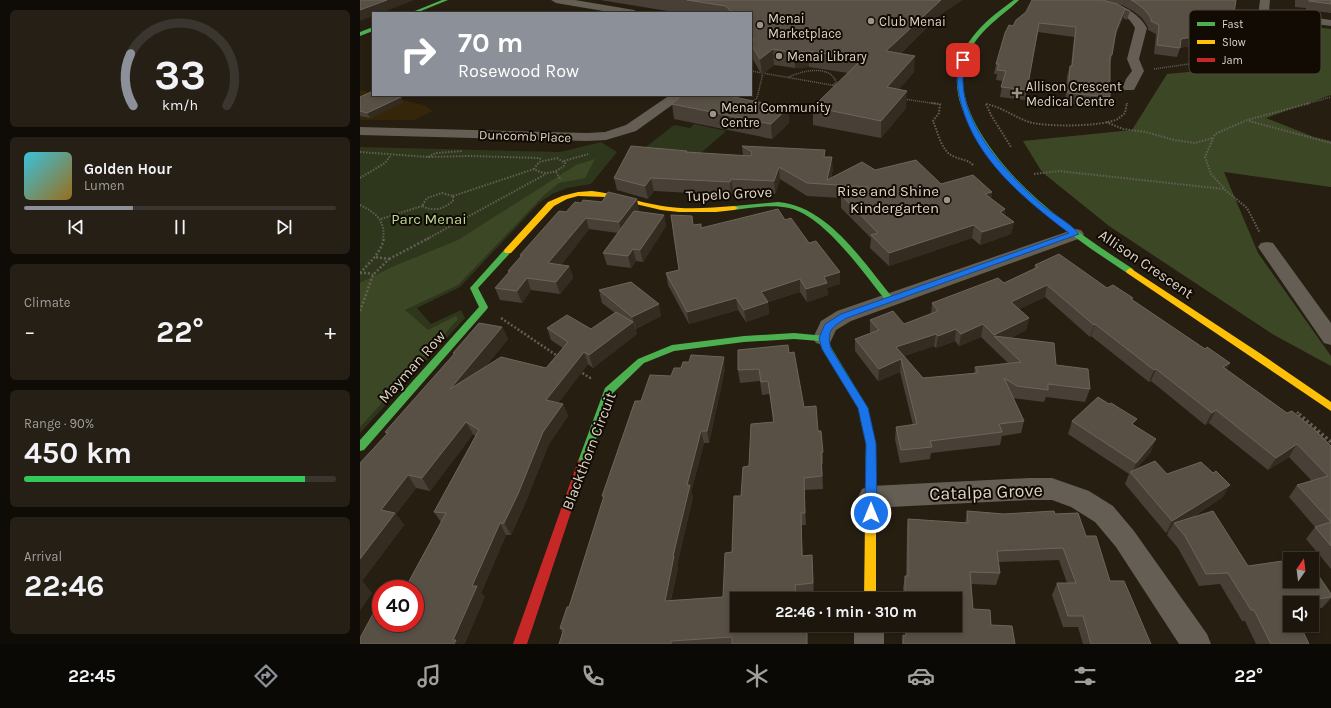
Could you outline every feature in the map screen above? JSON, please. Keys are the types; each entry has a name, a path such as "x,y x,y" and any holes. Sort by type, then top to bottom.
{"street":[{"path":"415,12 446,0"},
{"path":"556,0 628,12"},
{"name":"Allison Crescent","path":"1017,0 985,25 973,39 966,52 960,69 959,78 964,104 981,142 1004,173 1041,208 1075,234 1283,372 1331,407"},
{"path":"1075,0 1115,9 1130,16 1139,23 1141,28 1133,59 1138,71 1137,75 1132,79 1129,86"},
{"path":"1115,9 1124,5 1127,0"},
{"path":"1264,10 1265,0"},
{"path":"1321,22 1331,23"},
{"path":"360,34 372,29"},
{"name":"Duncomb Place","path":"360,131 582,137 606,136 631,128 678,96"},
{"name":"Tupelo Grove","path":"484,307 474,288 550,205 560,198 577,193 592,192 655,207 689,212 769,205 784,205 801,209 815,218 837,239 890,300"},
{"path":"870,592 871,444 863,408 827,349 824,338 828,326 844,316 1075,234"},
{"path":"1267,247 1331,338"},
{"name":"Mayman Row","path":"360,447 484,307"},
{"name":"Blackthorn Circuit","path":"520,644 584,460 610,392 640,361 672,348 744,339 794,336 824,338"},
{"name":"Catalpa Grove","path":"871,497 1029,489 1052,490 1080,499 1104,514 1124,538 1196,644"},
{"path":"869,632 869,644"}],"path":[{"path":"1138,71 1189,64"},
{"path":"752,70 840,87"},
{"path":"788,77 806,71 821,72 828,74 835,79 836,82 833,86"},
{"path":"747,108 757,98 763,73"},
{"path":"981,104 993,105 1006,109 1020,118 1034,124 1060,125 1105,122 1117,119 1125,113 1129,86"},
{"path":"1267,247 1247,208 1224,188 1211,174 1205,157 1216,134 1247,120 1331,97"},
{"path":"896,98 940,104"},
{"path":"986,104 1013,151"},
{"path":"1247,120 1331,143"},
{"path":"1105,122 1123,129 1146,132 1188,142 1195,143 1214,138"},
{"path":"428,157 438,152 463,151 466,148"},
{"path":"360,152 428,157 470,156 539,158 542,160"},
{"path":"360,178 384,163 391,155"},
{"path":"360,311 373,275 389,259 546,174 560,170 565,163 557,158 542,160 535,165 534,170"},
{"path":"422,206 424,201 437,194 447,194 453,196 534,170 538,173 546,174"},
{"path":"1039,178 1034,174 1059,171 1224,188"},
{"path":"381,220 422,206 428,209 442,208 451,204 454,198 453,196"},
{"path":"360,205 375,213 381,220 384,227 384,236 381,246 375,257 360,273"},
{"path":"375,257 389,259"},
{"path":"360,273 368,273 373,275"},
{"path":"484,307 563,360"},
{"path":"577,369 610,392"}],"shaded area":[{"path":"360,90 372,93 372,96 386,96 424,105 433,111 414,120 360,120"}],"green space":[{"path":"1321,28 1331,29 1331,95 1266,118 1314,137 1331,141 1331,187 1224,172 1258,253 1331,356 1331,366 1274,335 1109,226 1042,172 1023,141 1132,130 1167,74 1189,72 1189,74 1321,74"},
{"path":"694,124 726,131 700,154 659,152 646,147 674,125 690,128"},
{"name":"Parc Menai","path":"601,142 617,152 591,184 567,188 552,194 539,203 460,287 417,308 431,324 461,310 465,318 360,433 360,147 560,152"},
{"path":"595,159 585,178 559,183 543,196 458,285 405,310 428,330 456,316 458,319 360,427 360,283 392,267 458,240 576,165"}],"building":[{"path":"360,0 387,0 360,10"},
{"path":"687,0 941,0 886,51 915,56 887,87 907,91 881,121 813,107 862,59 808,51 794,53 773,49 760,59 752,46 752,41 754,40 752,37 752,12 731,12 726,6"},
{"path":"1032,0 1102,0 1117,4 1130,11 1125,9 1116,31 1112,55 1110,55 1110,97 1068,93 1070,66 1072,66 1076,27 1039,23 1027,90 1001,87 1006,71 997,70 999,64 996,64 1005,33 1009,25 1013,26 1016,20 1026,12"},
{"path":"1131,0 1236,0 1234,10 1189,10 1189,37 1181,39 1180,48 1157,45 1159,25 1151,21 1151,18 1144,9"},
{"path":"1331,0 1331,4 1309,1"},
{"path":"372,91 372,96 401,97 367,113 360,111 360,97"},
{"path":"682,96 729,96 788,108 771,124 672,104"},
{"path":"631,146 687,151 686,152 751,156 752,152 742,146 825,150 824,157 832,157 827,180 862,162 875,170 916,160 941,184 973,175 992,192 985,194 1005,209 1000,212 1014,222 982,232 974,225 889,253 871,235 878,233 841,195 868,190 868,187 807,183 779,167 774,181 731,179 730,182 651,178 645,186 614,178"},
{"path":"608,192 637,199 619,222 586,218 548,263 569,266 556,282 527,278 517,291 495,288 522,255 520,255 559,211 566,212 575,202 581,203 583,200 602,202"},
{"path":"778,209 785,220 791,218 809,243 816,241 840,272 824,277 827,283 806,289 800,279 761,292 768,302 744,310 736,298 687,312 666,273 679,270 671,215 692,216 693,225 701,224 701,228"},
{"path":"634,211 664,215 640,250 633,249 628,256 603,253"},
{"path":"1059,254 1107,288 1113,285 1133,298 1131,299 1205,349 1207,347 1230,363 1223,367 1287,413 1292,411 1315,430 1331,446 1331,522 1297,485 1328,476 1297,444 1276,458 1216,410 1212,413 1156,369 1154,370 1095,324 1094,325 1047,285 1011,302 1029,318 994,335 983,324 961,334 956,329 938,336 936,334 896,347 923,378 978,373 975,367 1021,362 994,336 1054,343 1056,365 1088,369 1090,389 1048,384 1048,390 1017,386 1004,378 1024,421 999,424 1002,432 930,441 932,447 901,450 896,427 917,424 901,359 879,369 855,339 879,330 870,320 893,311 904,324 938,311 932,303 998,278 1004,283 1038,267 1035,265"},
{"path":"631,282 659,304 632,317 599,290"},
{"path":"616,312 633,322 589,355 584,352 546,400 563,404 543,432 518,494 504,523 500,523 472,586 477,586 453,640 456,640 454,644 360,644 360,638 372,616 372,632 424,632 424,580 410,580 446,513 434,512 479,430 466,422 422,478 408,475 381,510 395,513 360,559 360,463 388,433 385,432 455,353 453,353 479,323 502,327 450,389 501,357 546,368 568,342 547,328 567,315 591,329"},
{"path":"788,345 789,353 794,352 804,407 816,406 818,431 821,431 823,452 821,452 822,476 804,478 805,513 801,513 802,556 812,555 813,583 795,585 796,592 730,592 730,632 807,632 807,644 732,644 732,637 671,641 671,644 559,644 564,629 560,628 567,607 569,607 604,496 602,496 635,401 641,401 650,375 671,376 674,368 681,368 683,362 689,362 691,355 724,357 707,431 701,431 687,485 690,485 673,556 665,601 723,597 725,553 732,552 734,496 741,496 743,467 749,466 751,424 774,422 768,381 761,382 759,369 738,370 738,350"},
{"path":"1098,397 1137,419 1132,424 1156,439 1136,463 1072,421"},
{"path":"1155,461 1167,474 1201,462 1213,473 1216,471 1230,485 1172,521 1130,472"},
{"path":"967,511 1004,514 1054,511 1055,514 1078,513 1086,536 1096,536 1110,581 1124,581 1151,644 1091,644 1083,616 1068,616 1057,583 1076,583 1063,548 997,551 1000,573 970,572 973,609 990,610 991,625 1012,626 1015,644 903,644 903,635 906,636 906,632 962,632 962,592 905,592 905,576 908,576 908,519 968,523"},
{"path":"1213,511 1248,566 1283,561 1283,588 1319,588 1319,576 1331,594 1331,597 1319,599 1319,596 1283,596 1283,632 1303,632 1309,644 1271,644 1254,610 1251,610 1228,573 1206,574 1185,536 1174,523"},
{"path":"1331,522 1331,546 1315,527"}],"traffic: fast":[{"path":"415,12 446,0"},
{"path":"1017,0 986,25 968,48 964,57 961,65 960,91 968,116 987,148 1003,170 1021,190 1062,224 1130,271"},
{"path":"360,34 372,29"},
{"path":"734,208 778,204 792,206 805,211 832,232 890,300"},
{"path":"360,447 484,307 474,288 508,251"},
{"path":"582,464 609,391 641,361 672,348 744,339 794,336 823,338 827,349 863,408 865,418"}],"traffic: slow":[{"path":"508,251 551,204 565,197 578,194 606,195 661,208 688,211 734,208"},
{"path":"1130,271 1258,356 1331,407"},
{"path":"865,418 871,444 870,592"}],"traffic: jam":[{"path":"520,644 582,464"}],"place":[{"name":"Club Menai","path":"871,21"},
{"name":"Menai Marketplace","path":"760,25"},
{"name":"Menai Library","path":"779,56"},
{"name":"Allison Crescent Medical Centre","path":"1017,93"},
{"name":"Menai Community Centre","path":"713,114"},
{"name":"Rise and Shine Kindergarten","path":"947,200"}],"route":[{"path":"871,513 871,444 863,408 827,349 824,338 828,326 844,316 1075,234 1029,198 1016,186 990,156 974,130 966,113 959,78 963,60"}]}
